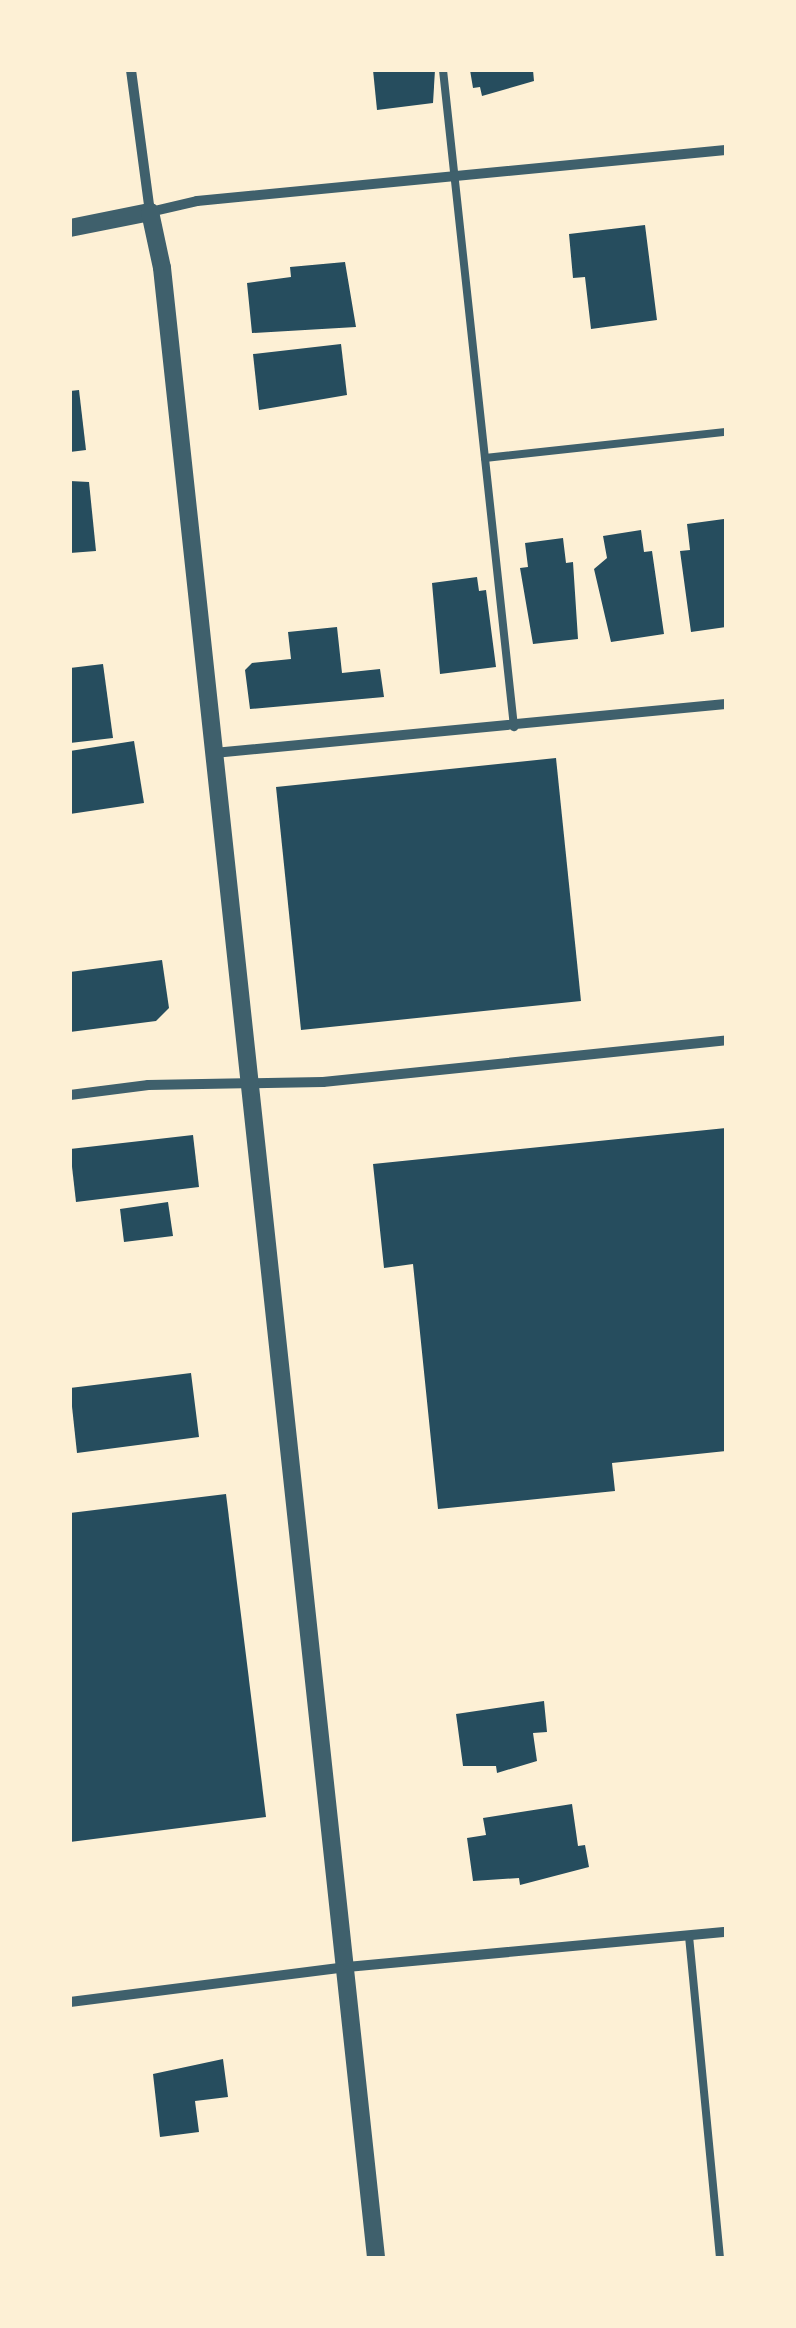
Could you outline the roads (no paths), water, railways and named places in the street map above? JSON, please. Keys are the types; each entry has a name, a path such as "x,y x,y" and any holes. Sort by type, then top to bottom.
{"street":[{"path":"130,70 162,268 376,2258"},
{"path":"70,228 197,201 726,150"},
{"path":"214,754 515,728 726,704"},
{"path":"70,1094 323,1082 726,1040"},
{"path":"70,2002 346,1967 726,1932"}],"lane":[{"path":"443,70 515,728"},
{"path":"485,458 726,432"},
{"path":"688,1936 720,2258"}]}
